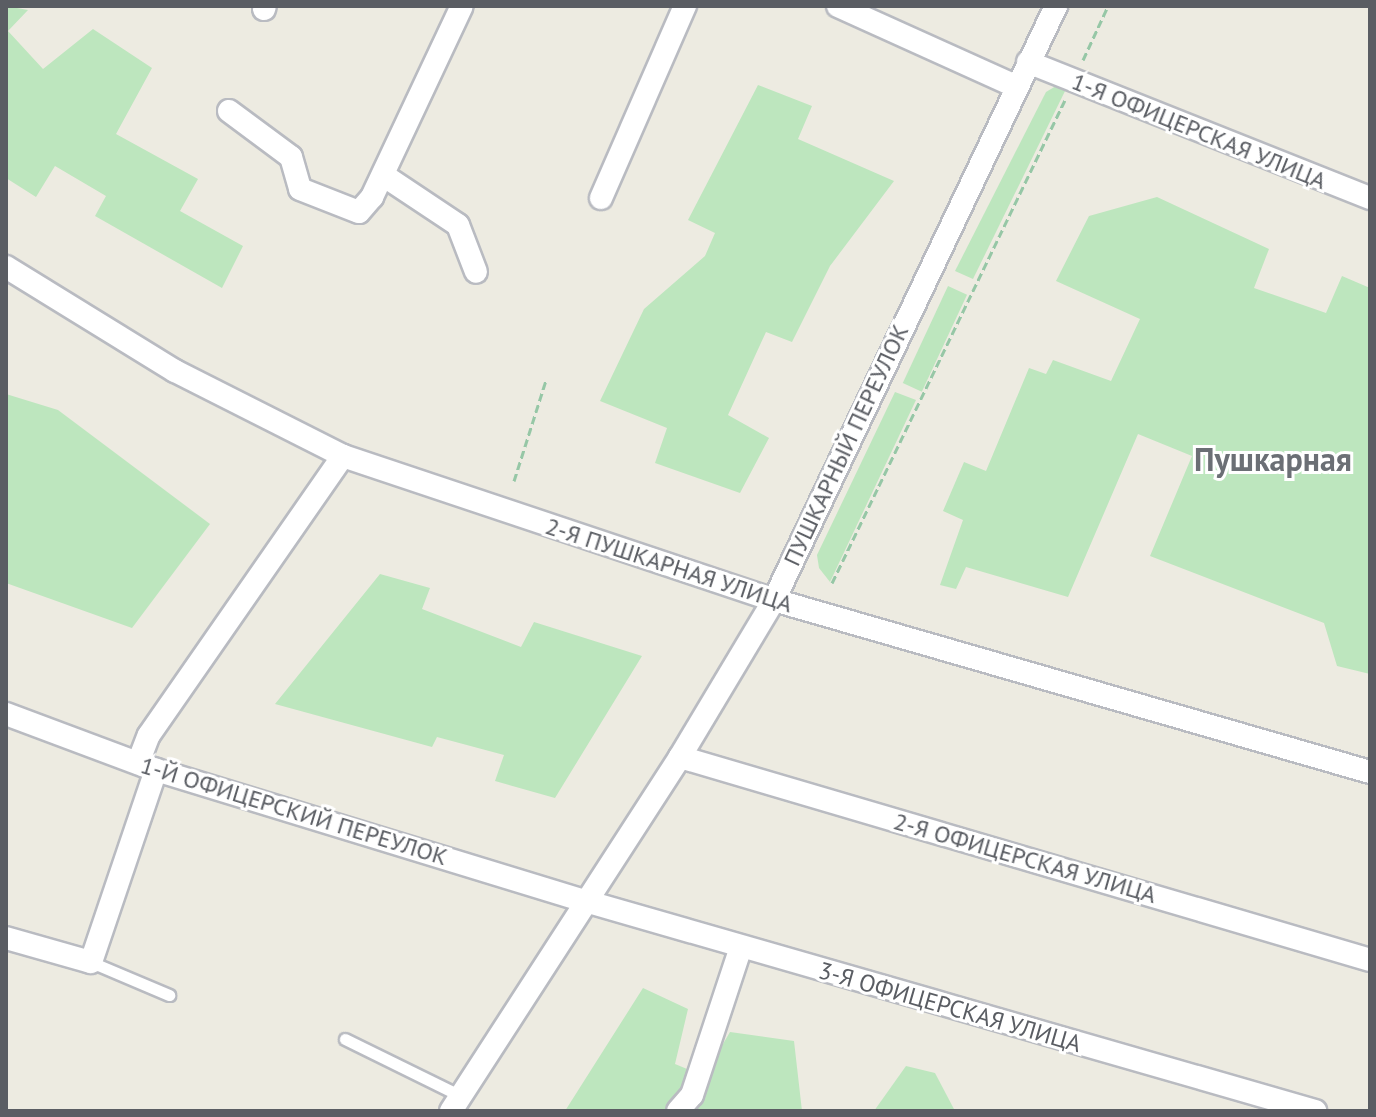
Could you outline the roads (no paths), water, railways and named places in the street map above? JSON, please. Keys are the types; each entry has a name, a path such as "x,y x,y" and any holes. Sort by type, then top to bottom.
{"street":[{"path":"229,111 291,157 300,189 353,213 364,209 462,6"},
{"path":"601,198 685,6"},
{"path":"838,6 1015,86"},
{"name":"ПУШКАРНЫЙ ПЕРЕУЛОК","path":"455,1103 680,757 774,600 1015,86 1056,6"},
{"name":"1-Я ОФИЦЕРСКАЯ УЛИЦА","path":"1028,62 1370,198"},
{"path":"383,175 458,225 476,272"},
{"name":"2-Я ПУШКАРНАЯ УЛИЦА","path":"6,267 175,371 343,456 774,600 1370,772"},
{"path":"6,938 91,962 147,766 149,735 343,456"},
{"name":"1-Й ОФИЦЕРСКИЙ ПЕРЕУЛОК","path":"6,714 147,766 585,901"},
{"name":"2-Я ОФИЦЕРСКАЯ УЛИЦА","path":"680,757 1370,960"},
{"name":"3-Я ОФИЦЕРСКАЯ УЛИЦА","path":"585,901 1315,1111"},
{"path":"678,1111 692,1095 741,947"}],"lane":[{"path":"91,962 169,995"},
{"path":"345,1039 455,1103"}],"district":[{"name":"Пушкарная","path":"1273,459"}]}
